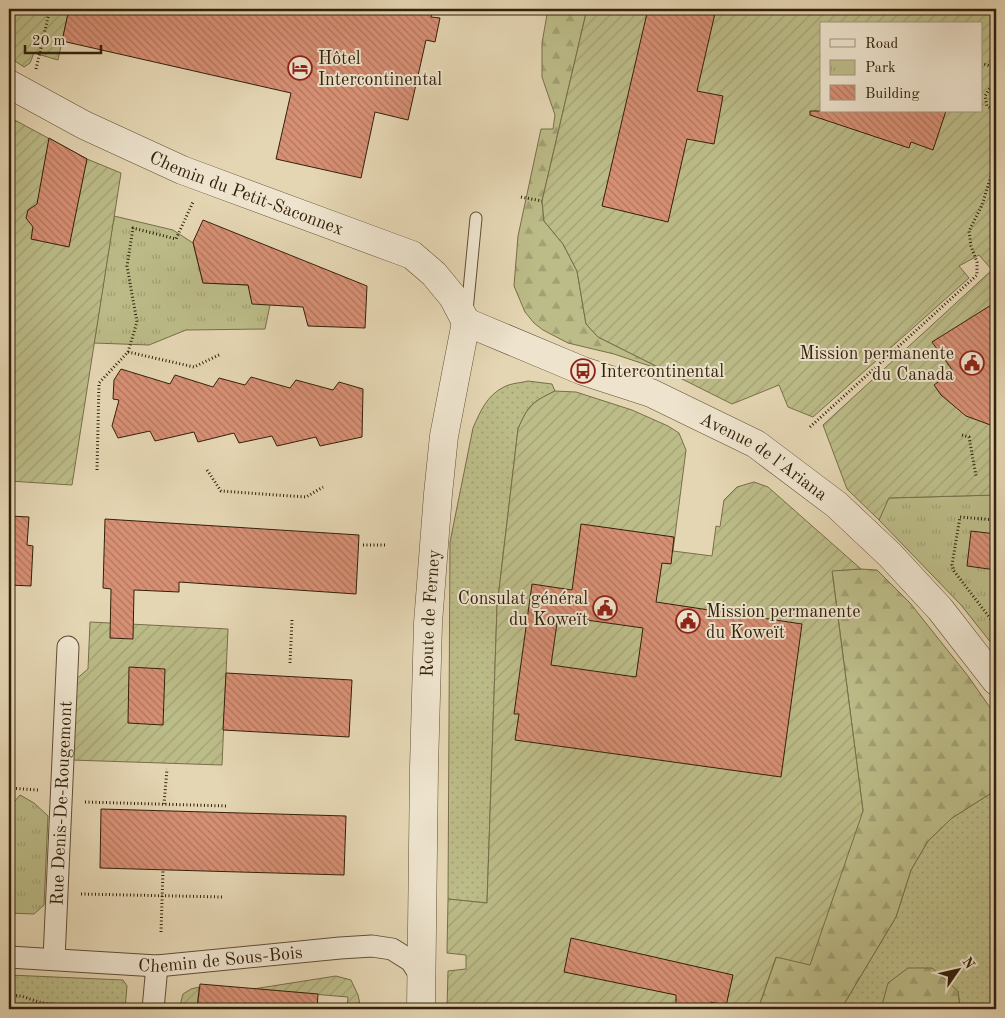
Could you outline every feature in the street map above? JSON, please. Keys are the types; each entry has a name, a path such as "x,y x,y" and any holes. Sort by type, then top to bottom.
{"street":[{"name":"Chemin du Petit-Saconnex","path":"21,80 84,124 182,170 412,255 434,274 453,297 466,322"},
{"name":"Avenue de l'Ariana","path":"466,322 567,364 651,393 756,444 837,505 890,555 940,609 996,681"},
{"name":"Route de Ferney","path":"421,1009 420,975 424,881 424,768 428,623 444,436 466,322"},
{"name":"Rue Denis-De-Rougemont","path":"54,959 68,647"},
{"name":"Chemin de Sous-Bois","path":"9,956 157,966 372,946 392,949 411,961 420,975"},
{"path":"153,1009 157,966"}],"lane":[{"name":"Route de Ferney","path":"466,322 476,218"}],"path":[{"path":"21,80 50,9"},
{"path":"996,39 992,85 984,96 987,106 992,109 996,116"},
{"path":"982,63 993,66"},
{"path":"810,427 977,276 977,262 971,246 969,231 982,205 992,173 996,143"},
{"path":"97,470 99,383 128,352 137,322 127,266 133,228 176,239 195,196"},
{"path":"521,197 542,201"},
{"path":"128,352 194,367 221,354"},
{"path":"962,435 969,438 976,476"},
{"path":"207,470 221,491 306,497 323,487"},
{"path":"996,520 960,517 952,565 954,571 996,626"},
{"path":"363,545 386,545"},
{"path":"290,663 292,620"},
{"path":"164,804 167,769"},
{"path":"9,788 62,797 227,806"},
{"path":"161,932 163,870"},
{"path":"79,894 223,897"},
{"path":"9,995 21,996 42,1003 101,1009"},
{"path":"42,1003 42,1009"}],"green space":[{"path":"9,9 69,9 58,60 34,53 30,63 24,67 9,57"},
{"path":"548,9 587,9 542,201 544,221 563,244 577,271 586,324 598,337 668,372 614,354 568,343 543,330 525,312 514,286 518,236 541,129 553,129 555,115 542,77 542,43"},
{"path":"587,9 996,9 996,495 889,498 879,520 847,489 823,425 992,270 979,255 959,266 969,278 813,417 788,407 779,385 732,404 598,337 586,324 577,271 563,244 544,221 542,201"},
{"path":"9,117 87,159 121,173 72,485 9,481"},
{"path":"114,216 173,230 193,243 203,283 248,285 270,305 265,329 186,330 149,345 94,343"},
{"path":"528,381 552,384 555,391 541,398 528,409 518,429 497,607 487,903 448,899 450,542 473,428 478,416 485,404 498,390"},
{"path":"555,391 576,392 632,410 679,433 686,450 673,551 712,556 716,526 720,527 724,500 737,487 754,482 768,487 861,569 832,571 863,811 810,965 776,957 758,1009 447,1009 448,971 466,969 466,955 447,953 448,899 487,903 497,607 518,429 528,409 541,398"},
{"path":"996,495 996,649 961,605 879,520 888,498"},
{"path":"832,570 877,570 910,603 968,676 996,716 996,790 952,818 928,841 911,870 896,917 841,1009 758,1009 776,958 509,867 863,811"},
{"path":"90,622 228,629 222,765 71,760 74,681 88,669"},
{"path":"996,790 996,1009 960,1009 958,991 889,983 881,1009 841,1009 896,917 911,870 928,841 952,818"},
{"path":"20,795 34,803 48,816 44,905 34,914 9,913 9,808"},
{"path":"908,968 932,968 958,991 960,1009 881,1009 888,983"},
{"path":"9,975 123,980 127,986 125,1009 9,1009"},
{"path":"336,976 351,980 358,995 361,1009 347,1009 348,997 253,989"},
{"path":"199,987 197,1009 179,1009 183,994"}],"building":[{"name":"Hôtel Intercontinental","path":"69,9 433,9 431,17 440,18 435,42 426,40 408,120 375,112 361,178 276,159 291,93 62,41"},
{"path":"648,9 716,9 697,91 723,96 714,144 687,139 668,222 602,206"},
{"path":"810,111 946,112 933,150 911,142 909,148 810,115"},
{"path":"49,138 87,159 69,247 31,239 33,227 26,218 28,210 37,204"},
{"path":"203,220 367,286 365,328 308,326 303,307 252,304 248,285 203,283 193,242"},
{"name":"Mission permanente du Canada","path":"996,302 996,427 966,416 941,395 934,385 953,371 932,342"},
{"path":"121,369 170,384 175,375 213,387 219,378 245,385 251,377 290,388 296,380 333,390 339,382 363,389 362,437 320,446 316,437 277,446 272,436 239,443 234,433 198,442 194,432 155,441 150,431 118,438 112,426 119,400 113,399 114,380"},
{"path":"9,516 29,517 27,545 33,546 31,586 9,585"},
{"path":"105,519 359,535 356,594 179,582 179,592 134,590 133,639 110,638 111,589 103,588"},
{"path":"581,524 674,537 671,564 662,563 656,602 802,624 781,777 515,740 519,714 514,714 532,584 572,590","holes":["558,616 643,628 636,677 551,665"]},
{"path":"971,531 996,534 996,570 967,566"},
{"path":"129,667 165,669 163,725 128,723"},
{"path":"226,673 352,680 349,737 223,730"},
{"path":"101,809 346,816 344,875 100,868"},
{"path":"571,938 733,975 726,1006 711,1002 711,1009 676,1009 676,995 564,972"},
{"path":"200,984 318,994 317,1009 197,1009"}],"place":[{"name":"Hôtel Intercontinental","path":"300,68"},
{"name":"Mission permanente du Canada","path":"972,363"},
{"name":"Intercontinental","path":"583,371"},
{"name":"Consulat général du Koweït","path":"605,608"},
{"name":"Mission permanente du Koweït","path":"688,621"}]}
